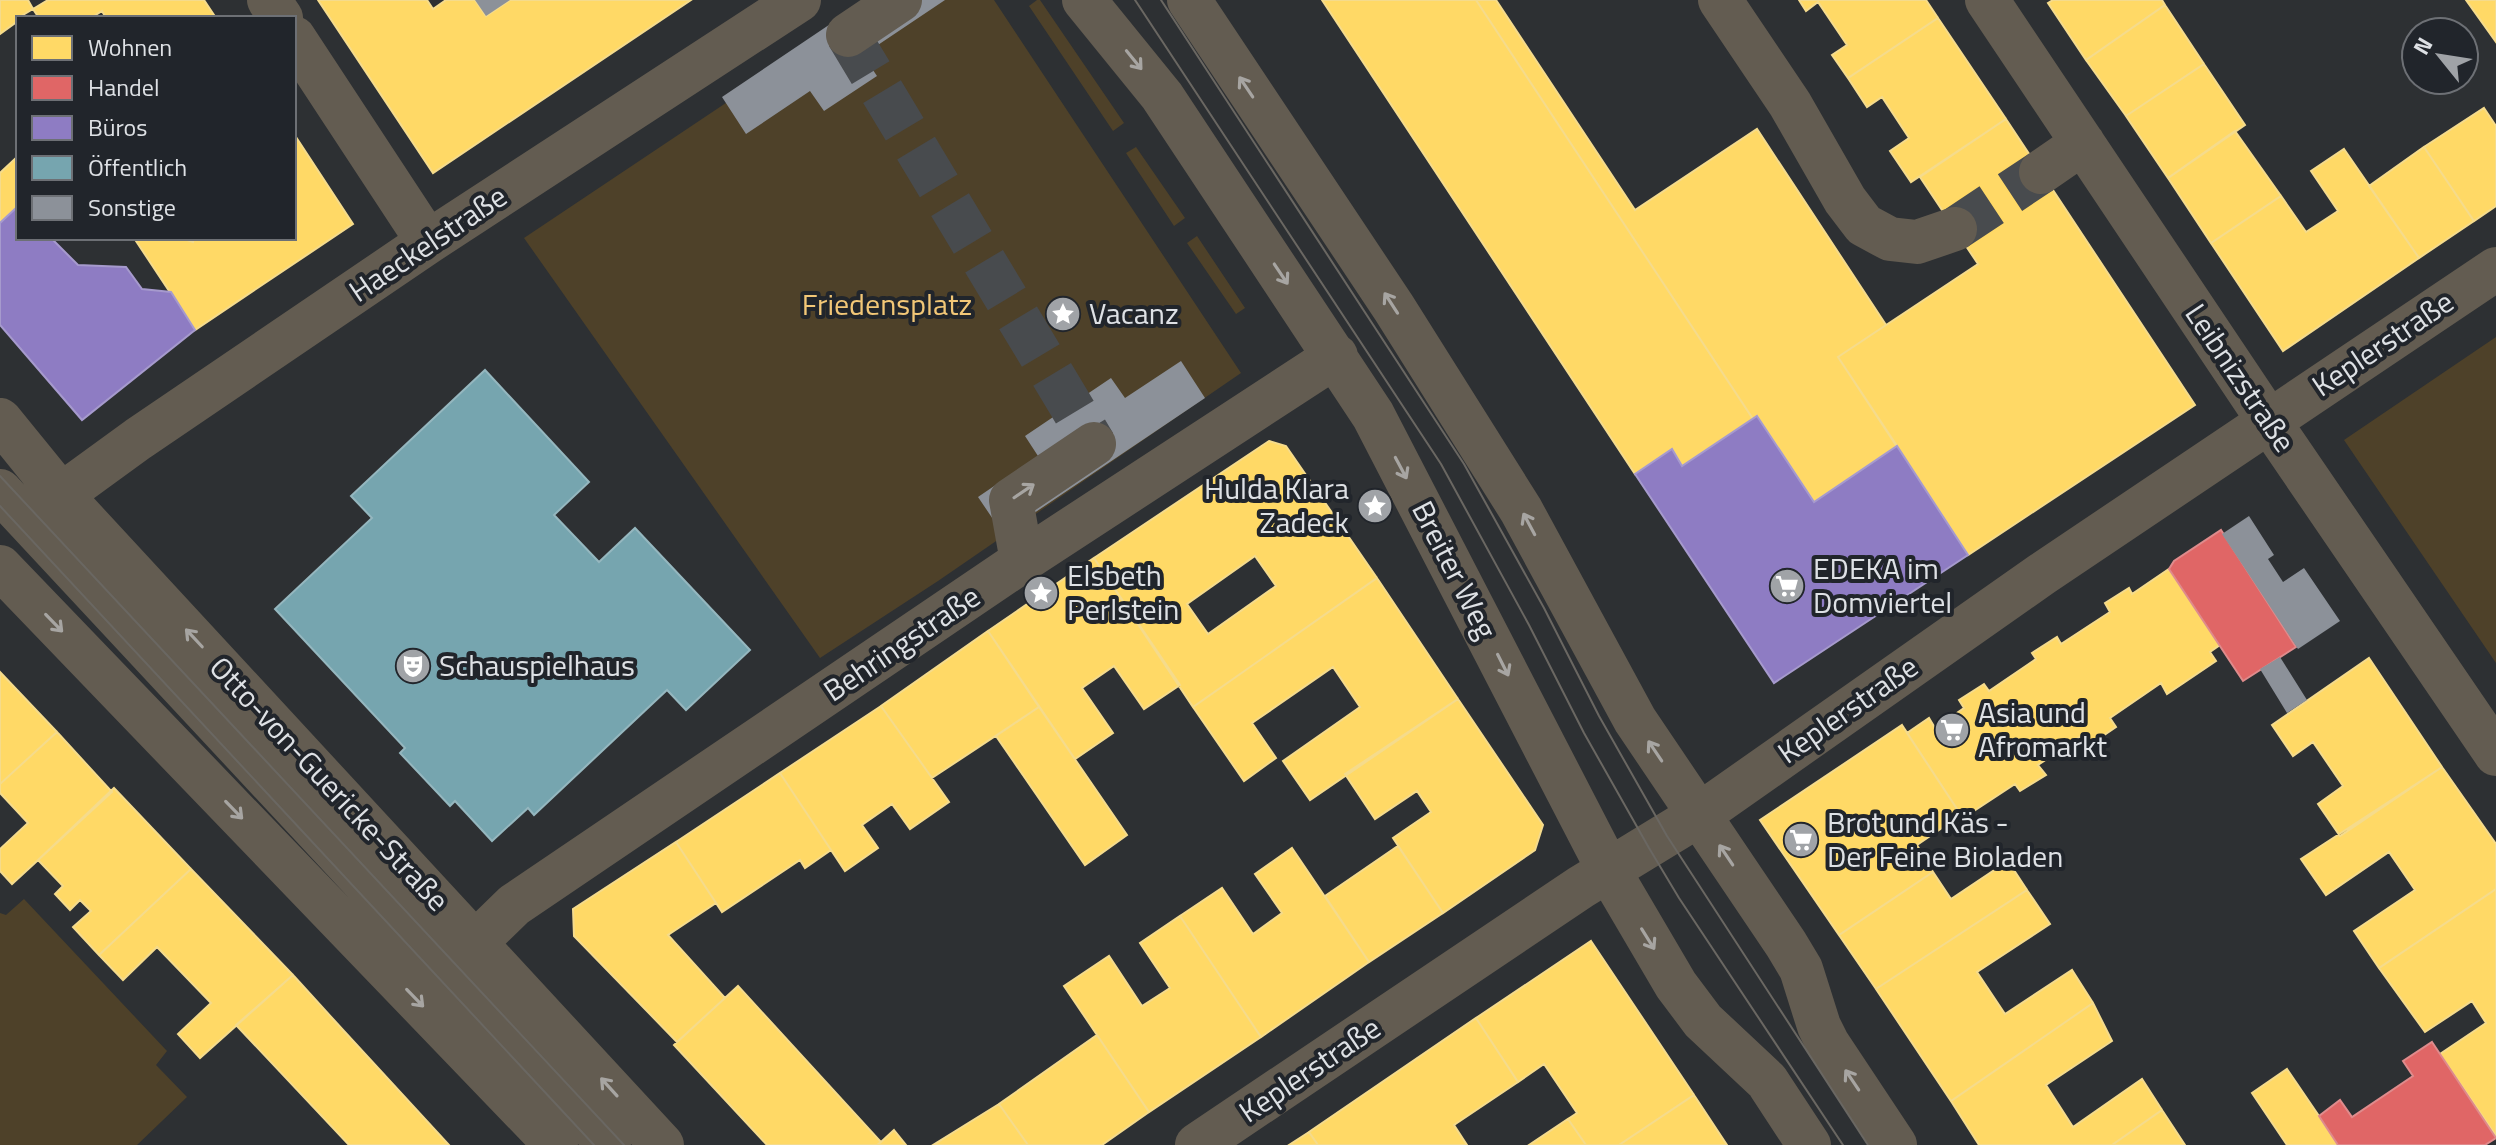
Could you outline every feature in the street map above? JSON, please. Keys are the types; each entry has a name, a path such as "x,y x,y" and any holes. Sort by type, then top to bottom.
{"street":[{"name":"Haeckelstraße","path":"61,495 138,439 428,242 799,0"},
{"path":"848,35 900,0"},
{"name":"Breiter Weg","path":"1084,0 1146,75 1373,415 1638,923 1689,1003 1714,1032 1767,1081 1809,1145"},
{"path":"1189,0 1394,308 1513,497 1635,720 1801,969 1828,1044 1895,1145"},
{"path":"1720,0 1790,104 1845,200 1864,225 1890,239 1917,242 1955,229"},
{"name":"Leibnizstraße","path":"1987,0 2496,754"},
{"path":"296,41 428,242"},
{"path":"2041,172 2083,143"},
{"name":"Keplerstraße","path":"1197,1145 1581,887 1699,815 2042,574 2496,269"},
{"name":"Behringstraße","path":"476,942 514,905 1022,561 1336,356"},
{"name":"Otto-von-Guericke-Straße","path":"0,420 61,495 662,1145"},
{"path":"1022,561 1011,500 1094,444"},
{"path":"0,491 609,1145"},
{"path":"0,567 556,1145"}],"green space":[{"name":"Friedensplatz","path":"880,0 994,0 1241,373 820,658 524,238"},
{"path":"1040,0 1124,123 1113,131 1029,6"},
{"path":"1136,147 1185,218 1174,226 1126,153"},
{"path":"1197,236 1245,308 1236,314 1187,243"},
{"path":"2496,337 2496,663 2344,440"},
{"path":"24,899 167,1051 156,1065 187,1097 137,1145 0,1145 0,913 6,915"}],"building: Wohnen":[{"path":"0,0 28,0 33,9 16,16 16,22 0,34"},
{"path":"48,0 204,0 215,16 105,16 102,11 94,16 38,16 33,9"},
{"path":"318,0 427,0 433,9 446,0 475,0 486,16 510,0 691,0 433,173"},
{"path":"1322,0 1476,0 1753,419 1682,466 1672,449 1635,474"},
{"path":"1476,0 1496,0 1635,210 1757,129 1886,325 1838,357 1897,446 1814,502 1757,416 1753,419"},
{"path":"1799,0 1926,0 1938,18 1848,78 1832,55 1847,45 1818,2 1806,11"},
{"path":"2053,0 2162,0 2165,5 2086,60 2048,3"},
{"path":"2466,0 2496,0 2496,42 2480,16"},
{"path":"2165,5 2204,64 2126,116 2086,60"},
{"path":"1938,18 2006,119 1911,182 1890,151 1909,138 1882,97 1867,107 1848,78"},
{"path":"2204,64 2245,125 2168,178 2126,116"},
{"path":"2484,108 2496,126 2496,206 2474,221 2424,147"},
{"path":"2006,119 2195,405 1968,555 1838,357 1978,264 1920,177"},
{"path":"2235,131 2281,196 2211,243 2168,178"},
{"path":"296,137 353,224 195,330 135,240 296,240"},
{"path":"2424,147 2474,221 2419,258 2369,186"},
{"path":"2344,149 2419,258 2283,351 2211,243 2281,196 2306,232 2338,211 2311,171"},
{"path":"16,158 16,208 0,223 0,173"},
{"path":"1269,441 1286,446 1377,578 1193,707 1094,558","holes":["1255,556 1276,586 1208,634 1187,604"]},
{"path":"1094,558 1180,685 1144,709 1114,666 1082,688 1113,733 1075,759 988,631"},
{"path":"2169,569 2220,645 2210,652 2216,661 2167,694 2161,683 2110,718 2116,727 2088,746 2081,736 2038,765 2046,775 2020,791 2015,784 1963,818 1907,733 1929,718 1935,728 1964,708 1959,700 1984,684 1989,691 2036,659 2032,653 2057,637 2061,644 2110,612 2105,603 2129,588 2132,594"},
{"path":"1377,578 1458,699 1310,800 1283,761 1360,707 1333,667 1252,723 1276,758 1244,781 1193,707"},
{"path":"988,631 1039,707 932,778 881,706"},
{"path":"2369,658 2442,767 2340,836 2318,804 2343,786 2313,742 2293,756 2272,725"},
{"path":"0,672 57,732 0,784"},
{"path":"1458,699 1543,825 1535,850 1443,913 1393,838 1431,812 1417,791 1375,819 1345,774"},
{"path":"881,706 949,802 910,829 892,804 862,825 878,848 845,871 780,773"},
{"path":"1039,707 1127,835 1085,865 996,736"},
{"path":"1902,725 1961,815 1917,845 1933,872 1839,935 1760,820"},
{"path":"57,732 112,792 12,884 0,871 0,849 28,823 0,793 0,784"},
{"path":"2442,767 2496,844 2496,889 2379,968 2354,931 2415,890 2389,852 2326,895 2301,859"},
{"path":"780,773 831,850 805,868 800,860 722,912 676,842"},
{"path":"114,788 191,869 99,955 73,927 91,911 80,900 70,910 55,894 63,886 38,860"},
{"path":"676,842 716,903 668,935 725,998 677,1042 574,936 573,909"},
{"path":"1398,846 1443,913 1369,962 1325,896"},
{"path":"1292,848 1369,962 1261,1037 1180,916 1222,888 1253,934 1282,913 1255,874"},
{"path":"2008,861 2027,890 1876,989 1839,935 1933,872 1951,899"},
{"path":"191,869 293,975 200,1058 178,1034 211,1003 157,947 123,980 99,955"},
{"path":"2496,889 2496,1136 2440,1054 2486,1023 2472,1001 2425,1032 2379,968"},
{"path":"2027,890 2050,924 1977,972 2005,1014 2072,970 2093,1003 1951,1101 1876,989"},
{"path":"1180,916 1261,1037 1149,1112 1064,986 1109,956 1142,1006 1170,988 1140,943"},
{"path":"1591,941 1694,1095 1619,1145 1586,1145 1568,1119 1577,1113 1544,1064 1518,1082 1476,1018"},
{"path":"293,975 449,1145 349,1145 236,1025"},
{"path":"738,986 881,1142 877,1145 767,1145 674,1045"},
{"path":"2093,1003 2112,1041 2046,1085 2073,1127 2142,1079 2162,1110 2112,1145 1979,1145 1951,1101"},
{"path":"1476,1018 1518,1082 1454,1125 1467,1145 1318,1145 1309,1132"},
{"path":"1097,1035 1149,1112 1102,1145 1028,1145 999,1104"},
{"path":"2287,1069 2338,1145 2287,1145 2252,1093"},
{"path":"1694,1095 1727,1145 1619,1145"},
{"path":"999,1104 1028,1145 933,1145"},
{"path":"2162,1110 2185,1145 2112,1145"},
{"path":"1568,1119 1586,1145 1529,1145"},
{"path":"894,1130 906,1145 877,1145 881,1142"},
{"path":"1309,1132 1318,1145 1289,1145"}],"building: Handel":[{"path":"2221,530 2296,647 2243,681 2169,569 2174,561"},
{"path":"2432,1042 2496,1138 2485,1145 2338,1145 2319,1116 2340,1100 2352,1117 2413,1076 2403,1061"}],"building: Büros":[{"path":"16,208 16,240 53,240 78,265 126,267 142,289 171,292 195,330 82,420 0,325 0,223"},
{"path":"1757,416 1814,502 1897,446 1968,555 1774,683 1635,474 1672,449 1682,466"}],"building: Öffentlich":[{"path":"485,370 589,482 554,515 599,562 635,528 750,650 686,710 667,690 534,815 528,808 492,841 455,801 450,806 400,753 405,748 275,609 372,518 351,496"}],"building: Sonstige":[{"path":"475,0 510,0 486,16"},
{"path":"866,0 945,0 863,55 877,76 824,111 810,91 746,134 722,97"},
{"path":"1181,361 1205,398 1003,534 978,497 1038,456 1025,436 1111,378 1125,398"},
{"path":"2249,516 2274,555 2268,559 2283,582 2304,568 2340,621 2298,649 2222,534"},
{"path":"2280,657 2307,700 2287,713 2260,669"}],"tunnel":[{"path":"848,35 1094,444"},
{"path":"1955,229 2041,172"}],"tram line":[{"path":"1135,0 1441,464 1649,848 1843,1145"},
{"path":"1161,0 1464,464 1667,836 1868,1145"},
{"path":"0,476 624,1145"},
{"path":"0,506 594,1145"}],"place":[{"name":"Vacanz","path":"1063,314"},
{"name":"Hulda Klara Zadeck","path":"1375,506"},
{"name":"EDEKA im Domviertel","path":"1787,586"},
{"name":"Elsbeth Perlstein","path":"1041,593"},
{"name":"Schauspielhaus","path":"413,666"},
{"name":"Asia und Afromarkt","path":"1952,730"},
{"name":"Brot und Käs - Der Feine Bioladen","path":"1801,840"}]}
